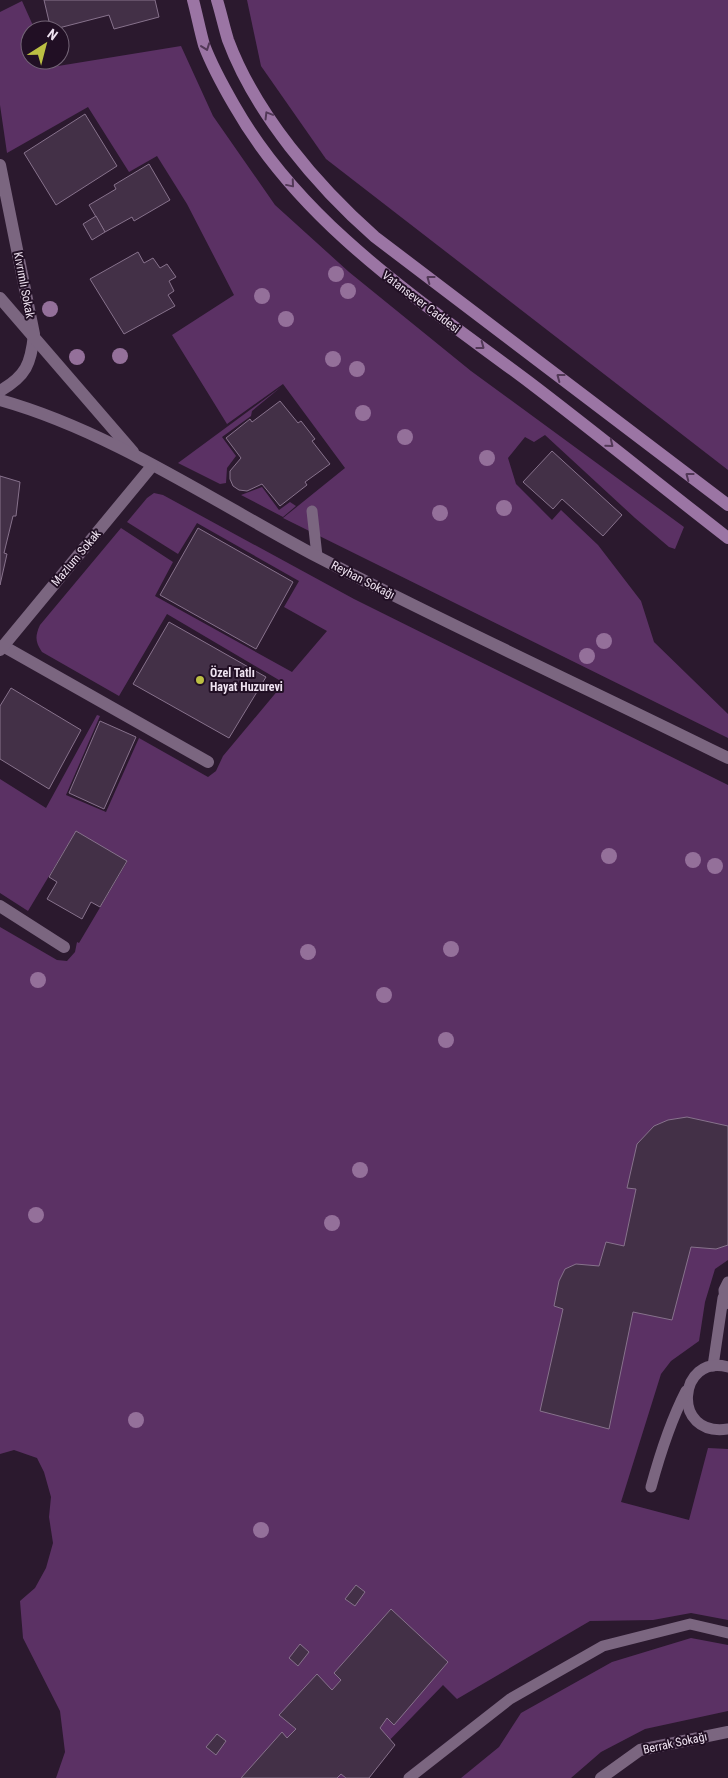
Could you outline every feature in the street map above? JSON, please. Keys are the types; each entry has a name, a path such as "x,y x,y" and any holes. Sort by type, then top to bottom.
{"main road":[{"name":"Vatansever Caddesi","path":"194,0 204,45 219,79 245,124 296,191 372,264 597,434 728,538"},
{"name":"Vatansever Caddesi","path":"217,0 228,41 250,85 273,123 314,177 341,207 375,237 728,505"}],"street":[{"name":"Kıvrımlı Sokak","path":"0,165 34,334 32,355 24,373 14,383 0,392"},
{"path":"0,298 34,334 136,456"},
{"name":"Reyhan Sokağı","path":"0,400 44,415 136,456 317,556 472,634 728,758"},
{"name":"Mazlum Sokak","path":"2,648 152,466"},
{"path":"2,648 208,762"},
{"path":"0,906 64,947"},
{"name":"Berrak Sokağı","path":"601,1778 640,1750 728,1732"}],"lane":[{"path":"312,511 317,556"},
{"path":"713,1366 723,1298 728,1282"},
{"path":"723,1298 728,1309"},
{"path":"651,1487 676,1411 689,1385 702,1370 713,1366 728,1367"},
{"path":"689,1385 688,1406 691,1415 707,1428 728,1429"},
{"path":"409,1778 510,1699 603,1646 690,1624 728,1633"}],"shaded area":[{"path":"247,0 728,0 728,470 326,159 261,66"},
{"path":"22,1 31,20 20,20 20,70 70,70 70,64 181,46 213,116 275,205 349,272 471,371 684,527 675,549 669,547 545,435 534,442 525,437 508,458 516,484 552,520 561,510 598,545 641,601 654,642 728,714 728,738 283,518 345,468 283,384 227,424 172,335 234,295 187,204 157,156 129,172 88,107 7,153 0,105 0,12"},
{"path":"281,387 252,411 251,416 222,437 236,456 227,468 226,483 220,484 178,463"},
{"path":"262,487 279,510 290,502 296,506 283,517 241,495"},
{"path":"154,493 163,495 354,599 728,785 728,1260 715,1269 705,1302 699,1341 671,1361 661,1374 621,1502 689,1520 708,1448 728,1449 728,1620 691,1613 653,1620 590,1621 457,1699 443,1685 353,1778 56,1778 65,1752 60,1711 23,1638 20,1601 35,1588 46,1568 53,1543 49,1517 51,1497 44,1472 37,1458 14,1450 0,1454 0,927 57,960 67,961 75,952 77,942 79,943 127,862 76,831 28,911 0,893 0,779 46,808 97,715 100,716 66,795 106,812 139,738 208,777 216,771 223,756 284,683 167,614 119,696 42,652 36,639 37,632 40,625 121,528 173,562 155,596 292,672 327,631 284,607 299,581 197,523 178,554 127,522 147,498"},
{"path":"691,1638 728,1645 728,1711 645,1729 601,1752 571,1778 461,1778 499,1747 521,1713 612,1662"}],"building":[{"path":"44,0 155,0 159,17 114,29 109,15 70,25 70,20 49,20"},
{"path":"85,114 117,166 56,205 24,153"},
{"path":"149,164 170,200 134,221 132,217 105,232 89,205 116,189 114,185"},
{"path":"96,216 105,232 92,240 83,224"},
{"path":"138,252 144,263 153,258 160,268 167,264 176,277 169,281 174,291 168,295 175,306 124,334 90,279"},
{"path":"280,401 298,423 301,421 315,439 312,441 330,464 305,482 307,485 280,506 262,484 247,491 239,490 233,486 230,479 230,471 241,458 226,438 250,419 252,422"},
{"path":"552,451 622,515 603,536 562,499 553,509 523,482"},
{"path":"0,476 20,482 16,516 13,516 4,553 7,554 0,585"},
{"path":"198,528 293,582 256,649 160,595"},
{"name":"Özel Tatlı Hayat Huzurevi","path":"169,622 266,677 229,738 133,684"},
{"path":"11,688 81,730 49,789 0,759 0,706"},
{"path":"100,721 136,737 104,809 69,793"},
{"path":"76,831 127,861 100,907 91,902 82,919 47,899 57,882 49,877"},
{"path":"687,1117 728,1126 728,1245 716,1249 691,1247 672,1320 633,1312 609,1429 540,1411 563,1309 554,1306 559,1281 565,1269 576,1264 599,1266 606,1242 624,1246 636,1189 627,1188 637,1144 654,1126 668,1120"},
{"path":"356,1585 365,1592 355,1606 345,1599"},
{"path":"391,1609 448,1662 394,1725 387,1718 380,1728 395,1745 369,1778 346,1778 341,1774 337,1778 241,1778 282,1732 287,1738 296,1729 279,1715 317,1674 332,1690 341,1680 334,1673"},
{"path":"300,1644 309,1652 298,1666 289,1658"},
{"path":"217,1734 226,1741 216,1755 206,1747"}],"place":[{"name":"Özel Tatlı Hayat Huzurevi","path":"200,680"}]}
